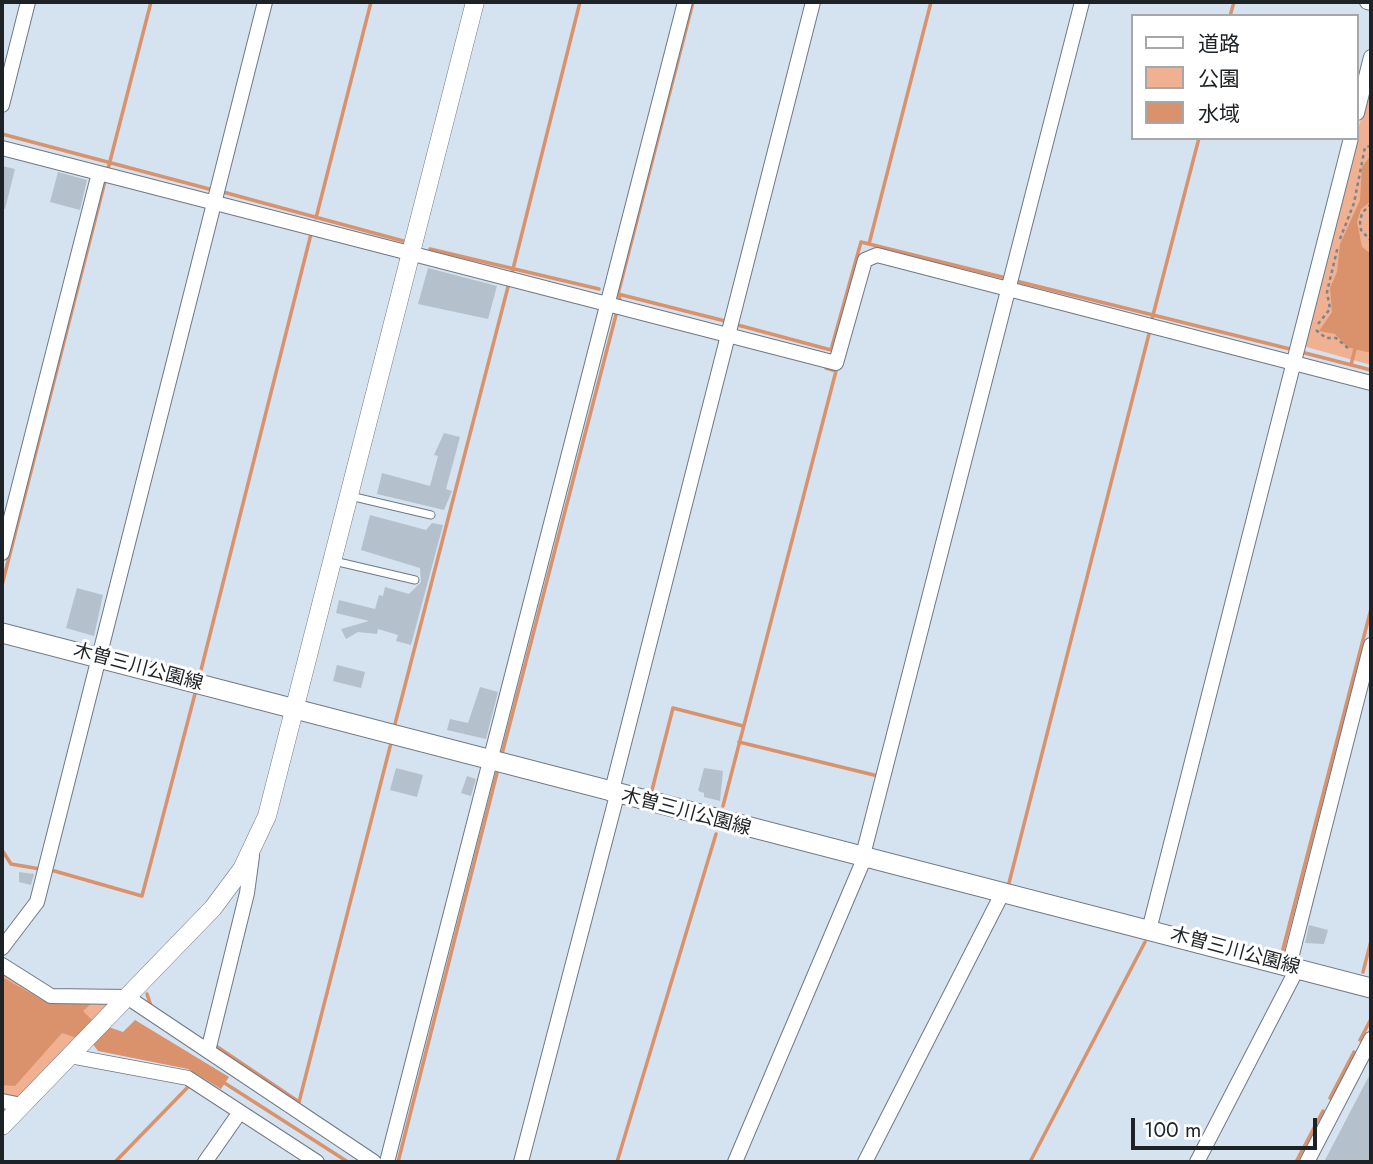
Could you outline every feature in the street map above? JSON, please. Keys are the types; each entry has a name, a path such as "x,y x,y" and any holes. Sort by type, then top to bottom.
{"main road":[{"name":"木曽三川公園線","path":"2,633 492,763 1371,988"}],"street":[{"path":"2,105 28,2"},
{"path":"2,948 37,902 265,2"},
{"path":"2,1126 227,892 267,816 475,2"},
{"path":"387,1162 492,763 685,2"},
{"path":"521,1162 813,2"},
{"path":"735,1162 863,859 1082,2"},
{"path":"1359,105 1371,57"},
{"path":"1149,930 1350,140"},
{"path":"2,148 836,363 865,260 877,255 1371,383"},
{"path":"2,553 100,173"},
{"path":"1196,1162 1293,967 1364,705 1371,645"},
{"path":"208,1051 247,893 253,847"},
{"path":"864,1162 1003,892"},
{"path":"2,965 51,996 127,997 374,1162"},
{"path":"1307,1162 1371,1039"},
{"path":"70,1056 188,1078 317,1162"},
{"path":"2,1101 22,1105"},
{"path":"205,1162 240,1112"}],"lane":[{"path":"350,496 431,515"},
{"path":"334,561 415,580"}],"path":[{"path":"1349,349 1336,338 1326,338 1316,332 1330,309 1327,292 1339,242 1354,203 1359,164 1365,147 1370,146"},
{"path":"1371,204 1362,213 1360,222 1361,230 1371,241"}],"green space":[{"path":"1371,79 1371,365 1303,346 1355,140 1359,140 1359,126"},
{"path":"2,971 51,1000 108,1001 109,1006 7,1108 2,1107"}],"water":[{"path":"1371,155 1371,201 1361,209 1357,222 1362,247 1371,254 1371,353 1347,347 1335,334 1319,331 1332,312 1330,288 1337,272 1340,244 1360,200 1362,167"},
{"path":"2,977 48,1003 94,1001 83,1011 94,1022 123,1032 135,1020 229,1077 221,1089 188,1069 98,1051 92,1043 62,1033 15,1086 2,1085"}],"building":[{"path":"2,166 15,169 5,209 2,209"},
{"path":"58,172 87,180 80,210 50,202"},
{"path":"428,268 497,286 488,319 418,304"},
{"path":"444,433 460,437 446,489 452,491 444,510 377,494 382,473 430,486 438,456 434,455"},
{"path":"370,515 426,530 432,523 443,525 411,645 396,641 398,635 378,629 377,634 358,632 346,639 341,629 369,621 336,613 339,600 375,609 379,595 383,596 385,587 409,594 421,582 420,568 361,550"},
{"path":"77,588 103,595 94,636 66,628"},
{"path":"337,665 365,672 361,688 333,681"},
{"path":"480,687 498,692 486,739 447,730 450,719 468,723"},
{"path":"396,768 423,775 417,797 390,790"},
{"path":"704,768 723,771 720,801 704,797 704,793 698,791"},
{"path":"467,776 476,779 471,796 461,793"},
{"path":"19,872 34,874 31,885 19,882"},
{"path":"1309,925 1328,930 1324,944 1305,943"},
{"path":"1371,1072 1371,1162 1324,1162"}],"waterway":[{"path":"108,169 151,2"},
{"path":"316,218 371,2"},
{"path":"512,273 580,2"},
{"path":"620,300 618,294 693,2"},
{"path":"869,244 931,2"},
{"path":"1231,14 1234,2"},
{"path":"2,134 213,190"},
{"path":"1152,319 1198,140"},
{"path":"2,585 105,181"},
{"path":"223,192 407,242"},
{"path":"200,674 311,234"},
{"path":"734,324 831,350 861,242 1006,278"},
{"path":"430,249 599,289"},
{"path":"1016,281 1290,349"},
{"path":"395,724 509,283"},
{"path":"618,294 725,321"},
{"path":"502,754 617,311"},
{"path":"1009,883 1150,330"},
{"path":"1351,365 1355,349"},
{"path":"1301,352 1371,370"},
{"path":"723,806 836,371 826,368 827,365"},
{"path":"1282,953 1371,609"},
{"path":"51,870 142,896 196,690"},
{"path":"652,790 673,708 743,726"},
{"path":"739,742 878,776"},
{"path":"216,1046 299,1102 391,743"},
{"path":"398,1162 497,773"},
{"path":"617,1162 716,834"},
{"path":"2,850 11,864 40,869"},
{"path":"1363,972 1371,941"},
{"path":"1030,1162 1145,942"},
{"path":"147,994 151,1006"},
{"path":"1360,1040 1371,1019"},
{"path":"1330,1098 1354,1052"},
{"path":"223,1082 348,1162"},
{"path":"115,1162 188,1087"},
{"path":"1296,1162 1323,1111"}]}
